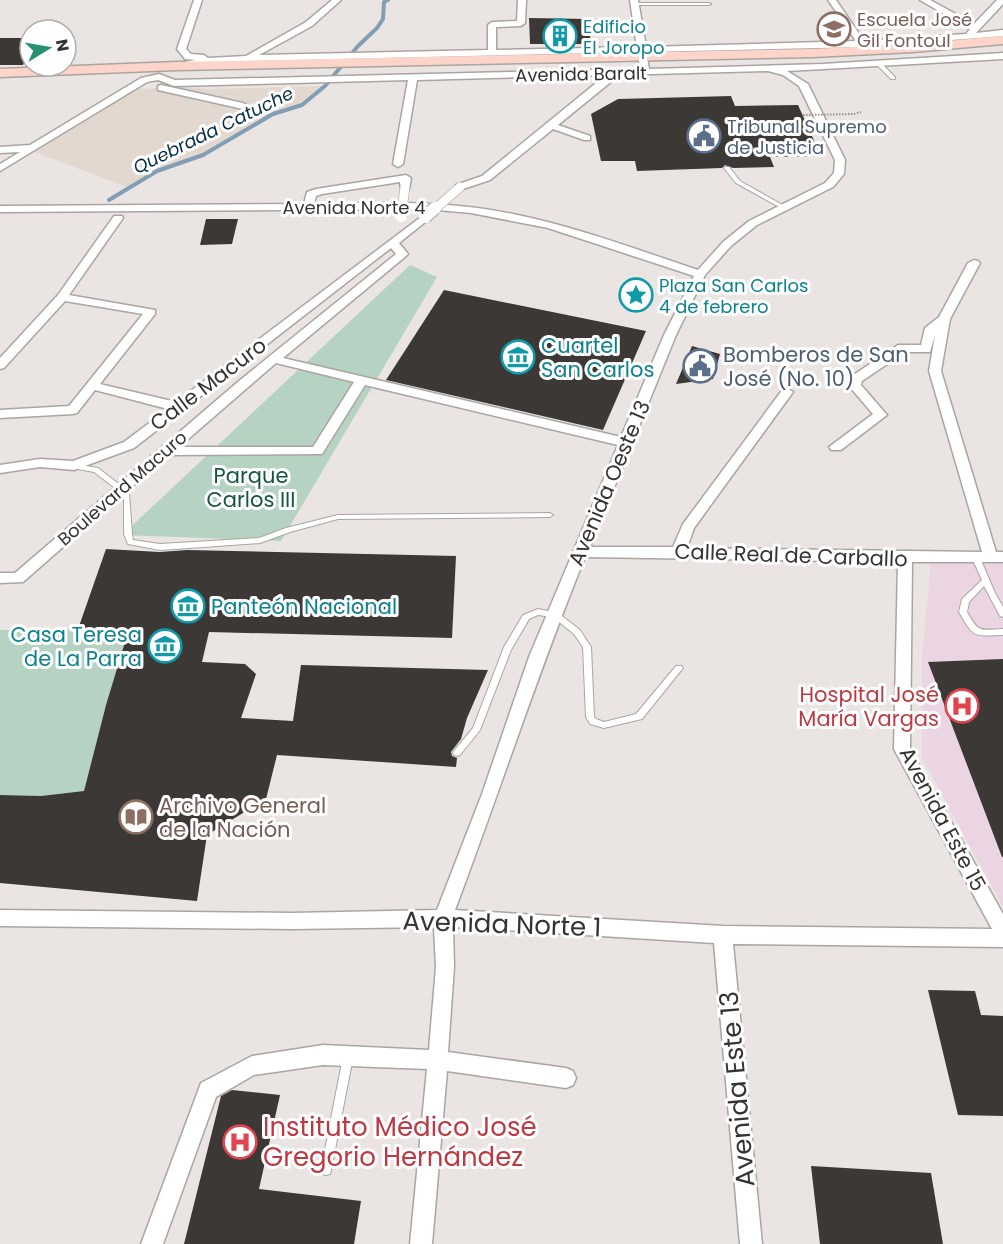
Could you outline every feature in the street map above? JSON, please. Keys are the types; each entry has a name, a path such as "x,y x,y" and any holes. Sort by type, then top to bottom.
{"main road":[{"name":"Avenida Baralt","path":"0,81 159,76 246,79 402,67 813,53 913,48 1003,40"},
{"path":"774,46 813,53"},
{"name":"Avenida Baralt","path":"642,60 850,58 1003,48"},
{"name":"Avenida Baralt","path":"0,73 268,61 402,67"}],"street":[{"path":"198,0 181,48 188,57 213,60"},
{"path":"249,58 309,24 337,0"},
{"path":"492,53 492,25 521,23 522,0"},
{"path":"832,0 862,44"},
{"path":"924,0 975,28"},
{"path":"968,36 975,28 998,18 1002,0"},
{"path":"634,2 642,60"},
{"name":"Avenida Baralt","path":"402,67 413,78 612,73 642,60 774,46 862,44 1003,33"},
{"name":"Avenida Baralt","path":"402,67 492,53 771,69 1003,56"},
{"name":"Avenida Baralt","path":"177,66 213,60 249,58 268,61"},
{"path":"771,69 786,73 803,84 806,73 823,67"},
{"path":"393,243 460,187 486,178 554,126 609,80 612,73"},
{"path":"0,168 144,80 159,76"},
{"path":"398,164 413,78"},
{"path":"144,80 169,92 243,106"},
{"name":"Avenida Oeste 13","path":"443,918 490,794 537,657 670,335 700,274 742,230 829,185 839,174 841,167 836,150 803,84"},
{"path":"554,126 587,138"},
{"path":"0,150 30,148"},
{"path":"308,207 311,194 320,191 406,178 401,216 393,243"},
{"name":"Avenida Norte 4","path":"0,209 426,206 513,217 579,233 700,274"},
{"path":"0,365 62,297 118,218"},
{"name":"Boulevard Macuro","path":"0,578 18,578 273,359 402,254 393,243"},
{"name":"Calle Macuro","path":"0,469 40,464 74,466 129,445 393,243"},
{"path":"974,263 944,319 935,371 997,557"},
{"path":"0,414 73,410 151,312 62,297"},
{"path":"836,447 881,415 855,386 856,379 902,348 926,349 931,328 944,319"},
{"path":"273,359 627,443"},
{"path":"165,451 317,451 362,380"},
{"path":"93,386 178,407"},
{"path":"680,551 688,527 787,392"},
{"name":"Calle Real de Carballo","path":"580,552 680,551 905,558 997,557"},
{"name":"Avenida Este 15","path":"905,558 902,749 1003,932"},
{"name":"Avenida Norte 1","path":"0,918 346,921 443,918 723,935 1003,938"},
{"path":"421,1244 445,967 443,918"},
{"name":"Avenida Este 13","path":"723,935 751,1244"},
{"path":"152,1244 208,1090 252,1066 322,1055 438,1060 566,1078"}],"lane":[{"path":"634,2 709,4"},
{"path":"879,64 893,78"},
{"path":"728,168 738,182 785,208"},
{"path":"74,466 96,470 127,494 130,542 160,547 260,540 338,517 549,515"},
{"path":"976,558 985,581 1003,614"},
{"path":"985,581 965,601 963,612 973,629 980,633 1003,632"},
{"path":"458,753 476,730 507,649 526,616 541,611 555,615 577,632 587,647 590,717 593,722 604,725 639,717 679,668"},
{"path":"326,1170 348,1056"}],"path":[{"path":"803,116 855,114 861,111"}],"shaded area":[{"path":"170,86 210,89 325,86 302,105 273,114 213,150 164,169 127,187 32,151 136,88"},
{"name":"Hospital José María Vargas","path":"1003,562 1003,907 922,758 922,654 931,563"}],"green space":[{"name":"Parque Carlos III","path":"410,265 437,277 281,541 122,535"},
{"path":"78,629 128,632 84,791 41,796 0,795 0,630"}],"building":[{"name":"Edificio El Joropo","path":"529,18 588,19 591,44 530,44"},
{"path":"0,38 18,38 18,65 0,65"},
{"name":"Tribunal Supremo de Justicia","path":"731,96 735,106 798,105 821,156 770,157 774,167 733,168 725,165 722,168 637,171 635,161 601,161 591,114 618,99"},
{"path":"206,219 238,219 232,244 200,245"},
{"name":"Cuartel San Carlos","path":"444,290 646,331 603,430 386,380"},
{"name":"Bomberos de San José (No. 10)","path":"692,346 720,354 713,379 676,384"},
{"path":"106,549 160,552 187,550 456,556 452,638 209,632 202,662 245,664 256,674 241,718 293,721 301,665 488,670 467,718 461,739 451,752 452,756 457,758 456,767 277,755 266,799 207,835 197,901 0,883 0,795 41,796 84,791 128,632 78,629"},
{"path":"1003,659 1003,857 1002,857 928,662"},
{"path":"928,990 975,991 981,1015 1003,1016 1003,1116 958,1115"},
{"name":"Instituto Médico José Gregorio Hernández","path":"232,1090 280,1095 259,1189 361,1201 354,1244 184,1244 221,1096"},
{"path":"811,1166 931,1173 943,1244 820,1244"}],"waterway":[{"name":"Quebrada Catuche","path":"109,200 157,171 203,155 273,114 302,105 325,86 358,46 377,28 383,19 384,2 388,0"}],"place":[{"name":"Escuela José Gil Fontoul","path":"834,29"},
{"name":"Edificio El Joropo","path":"560,36"},
{"name":"Tribunal Supremo de Justicia","path":"704,136"},
{"name":"Plaza San Carlos 4 de febrero","path":"636,295"},
{"name":"Cuartel San Carlos","path":"518,357"},
{"name":"Bomberos de San José (No. 10)","path":"700,366"},
{"name":"Panteón Nacional","path":"188,606"},
{"name":"Casa Teresa de La Parra","path":"165,646"},
{"name":"Hospital José María Vargas","path":"962,706"},
{"name":"Archivo General de la Nación","path":"136,817"},
{"name":"Instituto Médico José Gregorio Hernández","path":"240,1142"}]}
